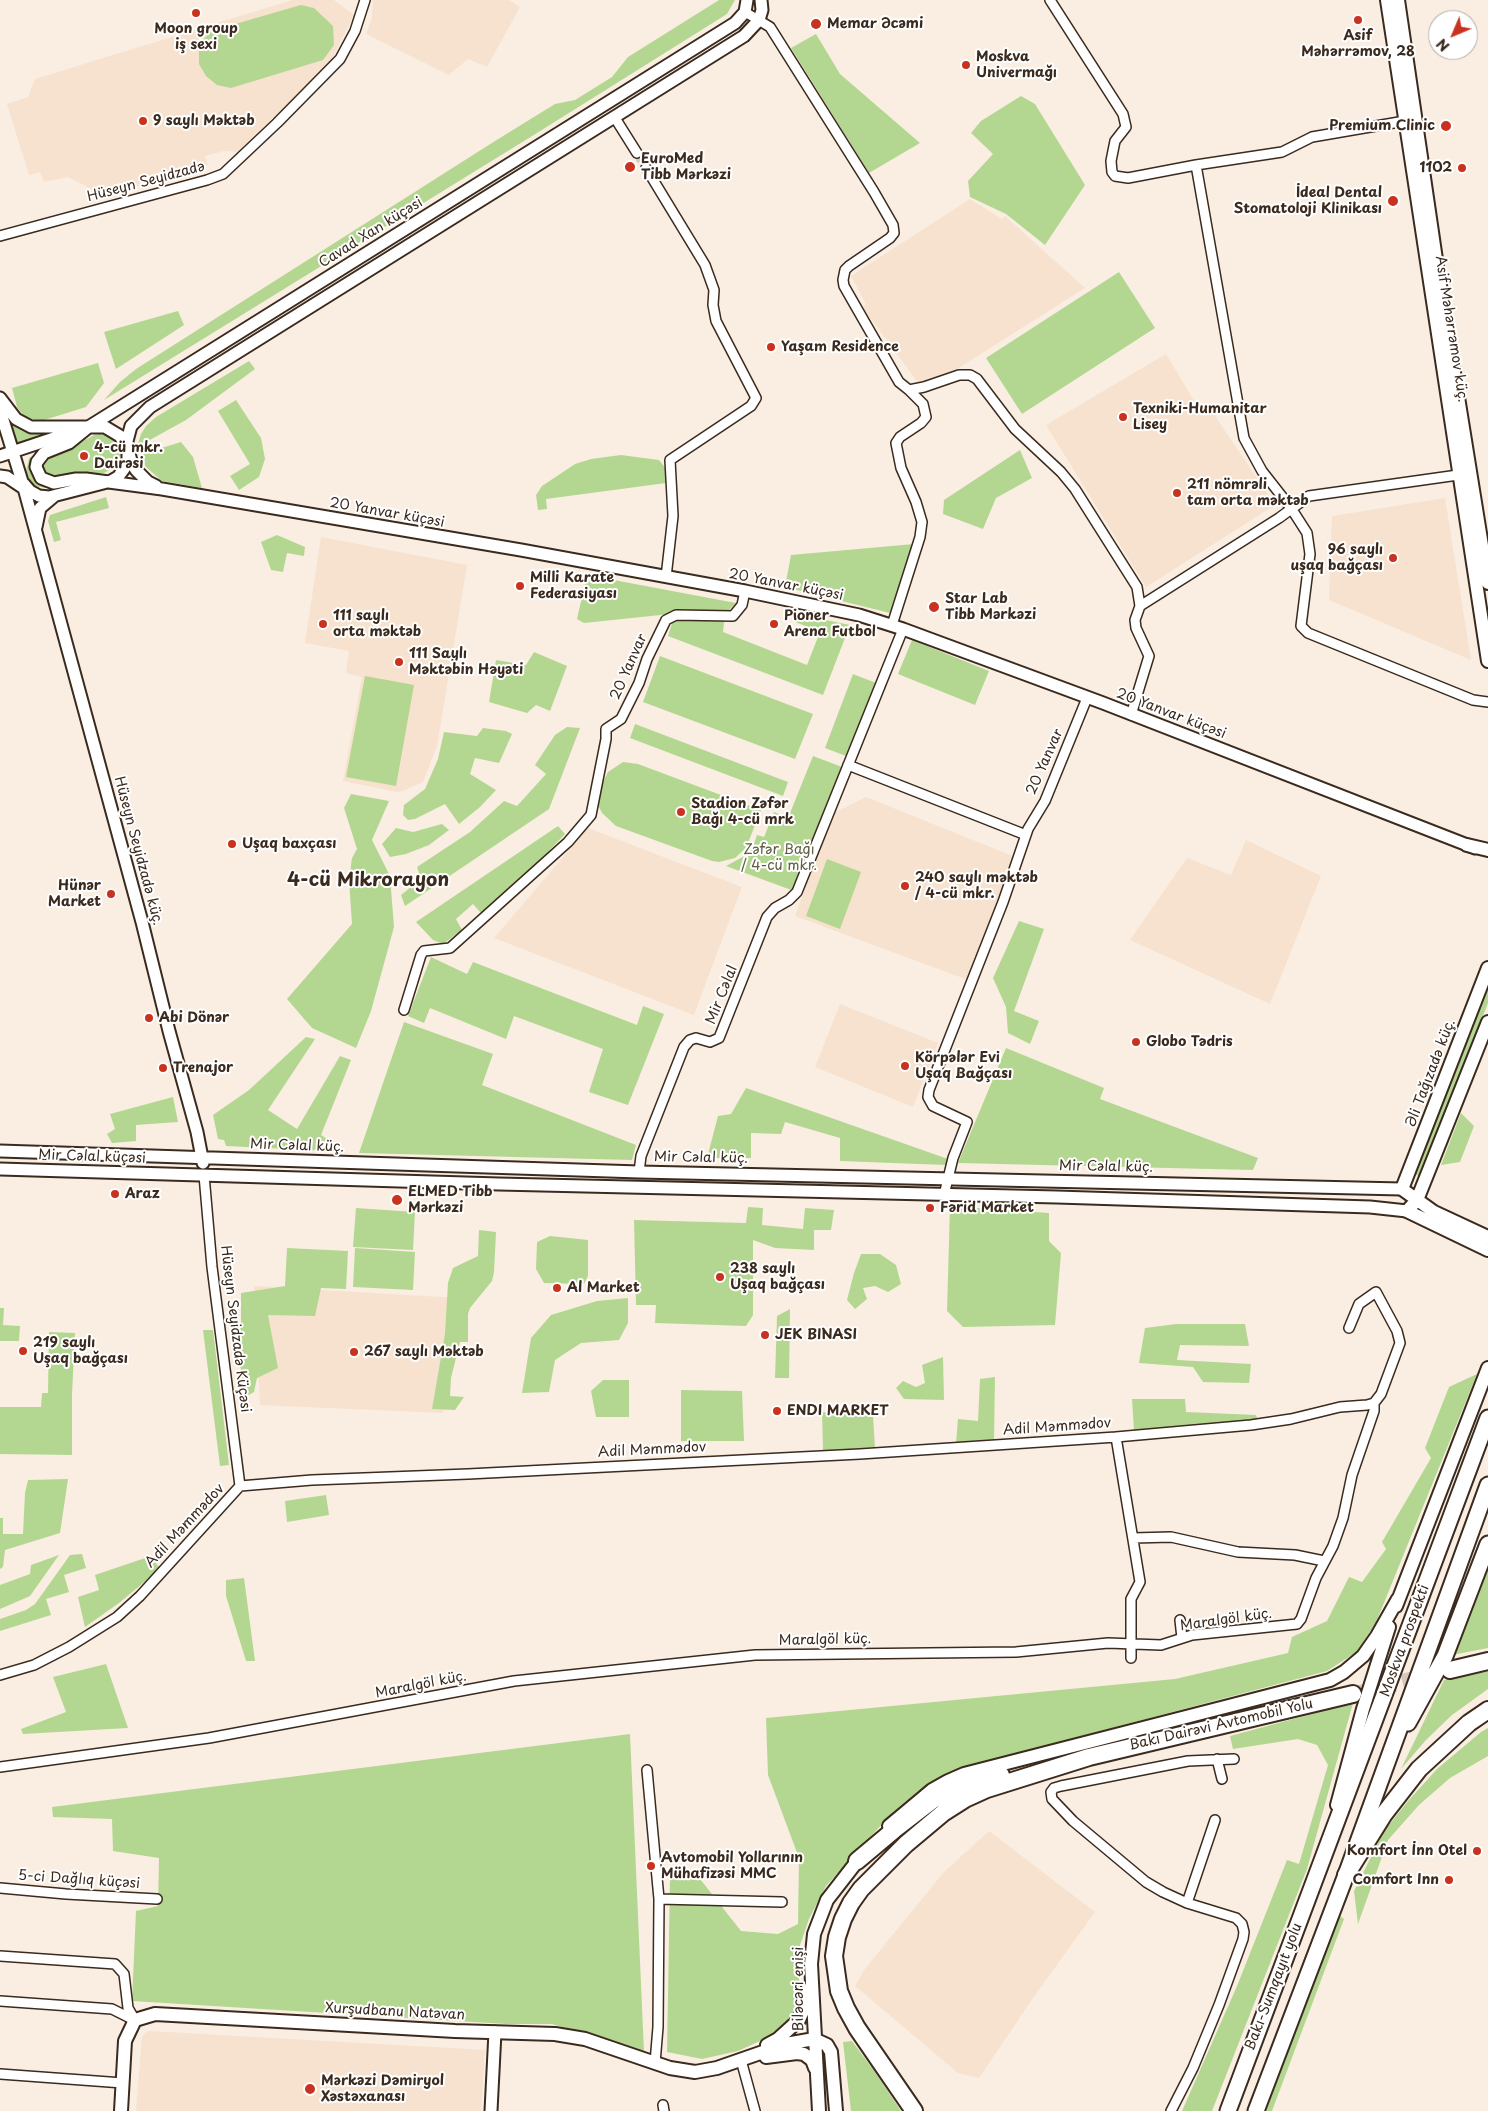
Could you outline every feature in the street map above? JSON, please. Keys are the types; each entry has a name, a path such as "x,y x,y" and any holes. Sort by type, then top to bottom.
{"highway":[{"name":"Moskva prospekti","path":"1321,1863 1488,1418"},
{"name":"Moskva prospekti","path":"1346,1875 1385,1763 1488,1485"},
{"path":"1385,1763 1439,1668 1488,1544"},
{"path":"1450,1670 1488,1661"},
{"name":"Bakı Dairəvi Avtomobil Yolu","path":"1089,1757 1353,1694"},
{"path":"1346,1875 1384,1814 1419,1769 1469,1723 1488,1710"},
{"path":"857,1861 894,1830 946,1792 988,1777 1089,1757"},
{"path":"914,2111 857,2028 839,1991 834,1956 837,1937 843,1919 861,1889 921,1830 964,1799 987,1789 1089,1757"},
{"name":"Bakı-Sumqayıt yolu","path":"1228,2111 1321,1863"},
{"name":"Bakı-Sumqayıt yolu","path":"1256,2111 1346,1875"}],"main road":[{"name":"Asif Məhərrəmov küç.","path":"1387,0 1408,115 1464,474 1488,662"},
{"name":"Asif Məhərrəmov küç.","path":"1398,0 1408,115"},
{"name":"Asif Məhərrəmov küç.","path":"1464,474 1488,582"},
{"path":"1467,845 1488,852"},
{"name":"Əli Tağızadə küç.","path":"1402,1189 1488,968"},
{"path":"1407,1212 1417,1200 1426,1181 1488,1022"},
{"path":"1408,1172 1410,1179 1416,1183 1426,1181"},
{"path":"1402,1189 1442,1216 1488,1237"},
{"path":"1402,1189 1407,1212"},
{"path":"1407,1212 1488,1250"},
{"name":"Moskva prospekti","path":"1398,1599 1488,1368"},
{"path":"1321,1863 1363,1710 1398,1599"},
{"name":"Biləcəri enişi","path":"819,2111 811,1964 814,1934 827,1900 857,1861 919,1799 948,1781 964,1774 1330,1680 1344,1672 1362,1656 1377,1636 1398,1599"},
{"path":"741,2060 778,2039 799,2020 805,2006 811,1964"},
{"name":"Xurşudbanu Natəvan","path":"135,2020 155,2014 177,2014 571,2036 599,2043 655,2063 695,2072 707,2071 741,2060"},
{"path":"121,2111 125,2041 135,2020"},
{"path":"741,2060 786,2044 814,2039 827,2045 831,2052 836,2111"},
{"path":"741,2060 797,2053 812,2060 817,2072"}],"street":[{"name":"Hüseyn Seyidzadə","path":"0,236 223,174 340,59 355,31 365,0"},
{"path":"0,476 22,483 39,496 53,497 111,481 118,477 128,459 128,434 131,426 150,407 744,36 759,20 762,10 761,0"},
{"path":"1050,0 1123,114 1126,127 1115,140 1111,161 1112,172 1115,176 1128,178 1282,152 1312,137 1408,115"},
{"path":"746,6 759,20 770,27 893,224 894,233 890,238 845,270 844,286 899,382 923,404 926,417 921,423 900,437 896,443 901,468 916,502 922,522 920,537 898,627 848,765 1026,835"},
{"name":"Cavad Xan küçəsi","path":"0,456 90,426 734,23 746,6"},
{"path":"615,118 637,153"},
{"path":"1196,166 1244,438 1262,471 1303,526 1309,542 1310,554 1300,622 1304,630 1473,700 1488,702"},
{"path":"646,168 706,265 714,290 713,305 716,321 756,398 751,406 670,460 674,516 666,577"},
{"path":"908,390 924,387 959,375 970,375 977,379 1015,429 1061,472 1075,489 1137,587 1140,606 1136,628 1149,656 1131,715"},
{"path":"0,398 16,419 31,427 90,426 105,427 115,431 124,442 132,464 140,476 162,489"},
{"path":"0,410 4,422 4,440 0,451"},
{"name":"Hüseyn Seyidzadə küç.","path":"4,422 142,922 202,1158 204,1175"},
{"name":"20 Yanvar küçəsi","path":"90,426 69,443 44,453 37,462 37,471 44,481 54,484 76,478 162,489 521,550 831,608 898,627 1467,845"},
{"path":"22,483 20,468 22,458 27,451 38,444"},
{"path":"1140,606 1279,518 1309,496 1464,474"},
{"path":"36,534 40,508 53,497"},
{"name":"20 Yanvar","path":"404,1010 421,955 424,951 450,948 568,842 591,815 606,739 606,728 621,719 666,620 676,615 733,616 742,605 745,591"},
{"name":"20 Yanvar","path":"947,1179 967,1122 937,1110 929,1102 928,1097 993,928 1026,835 1032,821 1045,801 1087,698"},
{"name":"Mir Cəlal","path":"639,1172 641,1156 684,1046 690,1040 696,1038 710,1042 720,1038 770,912 789,900 797,892 848,765"},
{"name":"Mir Cəlal küç.","path":"0,1151 639,1172 1402,1189"},
{"name":"Mir Cəlal küçəsi","path":"0,1169 204,1175"},
{"path":"204,1175 1249,1203 1379,1207 1407,1212"},
{"name":"Hüseyn Seyidzadə Küçəsi","path":"204,1175 212,1267 240,1486"},
{"path":"944,1195 947,1179"},
{"path":"1249,1203 1250,1185"},
{"name":"Maralgöl küç.","path":"0,1767 209,1738 514,1681 755,1655 1016,1652 1091,1644 1162,1645 1182,1638 1226,1631 1297,1624 1301,1619 1308,1596 1324,1561 1333,1546 1343,1518 1352,1475 1374,1411 1374,1403 1381,1394 1400,1342 1397,1331 1376,1292 1359,1304 1349,1328"},
{"name":"Adil Məmmədov","path":"0,1674 34,1665 117,1617 140,1596 240,1486 312,1480 860,1454 1116,1437 1258,1424 1374,1403"},
{"path":"1116,1437 1140,1582 1131,1599 1130,1658"},
{"path":"1133,1538 1171,1537 1238,1552 1295,1555 1324,1561"},
{"path":"1180,1620 1182,1638"},
{"path":"1217,1759 1222,1779"},
{"path":"1171,2111 1193,2068 1219,2005 1244,1932 1242,1924 1236,1918 1187,1903 1162,1892 1146,1882 1073,1821 1052,1799 1051,1792 1054,1788 1062,1786 1168,1765 1217,1759 1234,1759"},
{"path":"647,1770 658,1899 658,2027 655,2063"},
{"path":"1187,1903 1214,1820"},
{"name":"5-ci Dağlıq küçəsi","path":"0,1888 157,1899"},
{"path":"658,1899 782,1902"},
{"path":"0,1956 115,1964 124,1974 128,2008 135,2020"},
{"path":"0,2001 112,2009 135,2020"},
{"path":"491,2111 495,2032"},
{"path":"741,2060 755,2111"},
{"path":"0,2074 122,2083"}],"shaded area":[{"path":"292,0 334,0 354,15 330,63 237,152 224,151 205,156 208,165 105,196 68,177 44,182 40,172 29,175 7,104 28,97 35,79"},
{"path":"373,0 509,0 520,7 487,67 468,59 449,75 366,34 372,18"},
{"path":"970,199 1002,219 1005,216 1085,288 946,376 919,384 863,308 866,304 851,276"},
{"name":"211 nömrəli tam orta məktəb","path":"1166,354 1199,409 1207,404 1275,505 1146,587 1046,425"},
{"name":"96 saylı uşaq bağçası","path":"1445,498 1471,660 1329,600 1332,516"},
{"name":"111 Saylı Məktəbin Həyəti","path":"321,537 467,565 437,746 423,782 403,791 397,792 343,781 362,677 346,673 349,651 305,643"},
{"name":"240 saylı məktəb / 4-cü mkr.","path":"866,797 1015,857 968,980 795,916 833,813"},
{"path":"588,828 742,887 694,1015 494,938"},
{"path":"1246,840 1321,876 1270,1004 1130,940 1187,858 1231,875"},
{"path":"840,1004 938,1043 913,1107 815,1067"},
{"name":"267 saylı Məktəb","path":"254,1286 458,1298 443,1413 260,1405"},
{"path":"989,1831 1095,1912 1033,1998 979,2078 958,2073 855,1986 864,1970 944,1872"},
{"name":"Mərkəzi Dəmiryol Xəstəxanası","path":"146,2032 485,2050 481,2111 136,2111 142,2037"}],"green space":[{"path":"719,0 735,0 727,14 104,400 120,382 136,369 555,104 575,100 612,77 628,57"},
{"path":"301,5 314,8 333,26 334,45 323,60 231,88 217,85 206,76 199,64 199,49 202,41 211,31"},
{"path":"816,34 840,74 920,143 869,173 791,48"},
{"path":"1021,96 1035,104 1085,185 1045,245 1006,214 970,197 968,181 993,154 971,133 981,121"},
{"path":"1119,272 1155,328 1022,414 986,358"},
{"path":"178,311 184,325 116,369 104,332"},
{"path":"249,361 255,369 186,420 137,447 146,426 156,417"},
{"path":"98,363 104,383 86,407 41,421 23,415 17,407 12,388"},
{"path":"236,400 261,438 265,459 259,477 239,490 230,476 250,464 218,411"},
{"path":"9,417 24,431 47,434 17,444"},
{"name":"4-cü mkr. Dairəsi","path":"105,433 113,437 120,449 121,455 115,467 104,473 81,473 58,478 46,475 41,466 44,458 73,447 94,435"},
{"path":"181,442 193,457 202,488 162,481 146,467 139,455"},
{"path":"1020,450 1032,478 996,498 983,529 943,514 944,500"},
{"path":"40,452 31,470 39,483 51,487 35,486 31,483 26,472 29,458"},
{"path":"621,455 659,460 667,470 668,499 666,483 546,499 547,509 538,510 536,495 542,486 575,464 591,459"},
{"path":"106,497 109,508 56,522 61,540 54,542 48,521 50,515"},
{"path":"277,535 305,547 304,556 287,553 283,572 271,570 261,542"},
{"path":"914,544 890,613 785,587 791,555"},
{"path":"587,575 736,603 725,614 723,632 807,665 820,632 793,621 796,614 850,625 823,695 668,636 674,617 670,614 584,623 577,619"},
{"path":"912,640 989,671 975,705 898,674"},
{"path":"534,652 567,666 550,711 536,705 527,713 489,702 496,660 526,665"},
{"path":"660,656 813,714 795,759 643,702"},
{"path":"853,674 876,683 846,756 825,748"},
{"path":"365,676 414,685 396,786 346,777"},
{"path":"635,724 788,782 783,796 630,738"},
{"path":"567,727 580,728 549,809 405,906 401,895 421,879 417,867 470,832 504,801 517,806 546,774 535,765 555,735"},
{"path":"483,728 506,731 512,734 499,763 475,758 470,774 496,790 480,807 459,824 445,804 415,819 408,820 403,815 404,805 425,789 438,759 444,732 477,736"},
{"name":"Zəfər Bağı / 4-cü mkr.","path":"813,756 842,767 794,891 726,866 748,854 753,847 757,835 764,837 774,812 788,818"},
{"name":"Stadion Zəfər Bağı 4-cü mrk","path":"623,762 638,764 761,810 746,848 735,858 719,862 712,861 616,826 602,813 598,805 598,797 608,772"},
{"path":"351,794 389,801 372,840 390,876 394,927 371,1011 356,1048 312,1028 287,999 352,924 349,880 352,858 357,849 344,808"},
{"path":"442,824 449,830 429,845 406,854 390,857 382,844 396,828 413,832"},
{"path":"558,826 565,834 516,885 481,913 473,904 456,919 462,930 443,944 433,940 416,922"},
{"path":"827,859 861,872 840,929 806,916"},
{"path":"1019,921 1044,929 1014,1011 1039,1021 1030,1044 1008,1033 1006,1007 993,978"},
{"path":"431,957 467,974 473,962 637,1025 643,1006 664,1014 628,1105 589,1092 603,1049 514,1016 506,1039 430,1008 424,1023 408,1016"},
{"path":"1488,985 1488,1003 1421,1177 1414,1174"},
{"path":"404,1022 493,1054 482,1085 636,1145 632,1160 359,1153"},
{"path":"306,1037 315,1039 268,1110 297,1129 340,1056 351,1060 321,1135 332,1142 331,1151 226,1146 224,1140 218,1139 213,1115 249,1090"},
{"path":"1006,1048 1104,1088 1100,1099 1258,1158 1253,1170 958,1163"},
{"path":"746,1088 948,1159 946,1165 840,1161 840,1138 785,1122 781,1134 751,1133 751,1158 707,1158 718,1116 731,1114"},
{"path":"173,1097 178,1122 136,1125 136,1141 112,1143 107,1134 115,1129 110,1114"},
{"path":"1461,1113 1474,1126 1460,1162 1441,1165"},
{"path":"950,1206 1049,1213 1049,1241 1061,1253 1055,1325 963,1327 947,1311"},
{"path":"748,1207 763,1208 762,1225 803,1229 805,1208 834,1210 831,1230 814,1230 814,1250 775,1248 753,1240 753,1315 746,1326 655,1323 656,1305 636,1305 634,1220 746,1223"},
{"path":"356,1208 415,1212 413,1250 353,1247"},
{"path":"479,1230 496,1232 494,1272 492,1281 470,1308 468,1314 468,1342 460,1342 451,1378 450,1396 464,1397 455,1410 432,1409 445,1334 448,1283 453,1268 478,1256"},
{"path":"550,1236 588,1240 588,1276 584,1284 544,1283 536,1269 537,1242"},
{"path":"287,1248 348,1251 346,1289 321,1288 315,1316 268,1315 278,1368 257,1378 254,1392 245,1397 235,1330 241,1328 241,1293 285,1286"},
{"path":"355,1248 415,1252 413,1290 353,1287"},
{"path":"861,1254 880,1254 896,1265 901,1284 888,1292 875,1286 863,1288 867,1299 855,1309 847,1300"},
{"path":"628,1298 628,1323 619,1340 581,1343 555,1360 549,1392 522,1393 531,1338 551,1315 597,1301"},
{"path":"0,1308 4,1308 3,1325 20,1326 19,1341 0,1341"},
{"path":"790,1309 789,1378 775,1378 777,1316"},
{"path":"1176,1324 1245,1324 1249,1346 1180,1345 1177,1360 1251,1364 1249,1383 1203,1382 1193,1367 1139,1363 1145,1328"},
{"path":"203,1330 213,1330 229,1465 220,1466"},
{"path":"49,1332 75,1333 72,1455 0,1454 0,1407 41,1407 42,1393 48,1393"},
{"path":"943,1357 944,1400 904,1399 896,1388 903,1381 916,1387 925,1383 922,1365"},
{"path":"1477,1374 1377,1620 1358,1651 1327,1671 965,1767 942,1776 918,1791 893,1812 826,1886 809,1919 799,1948 799,2000 794,2017 782,2031 738,2051 702,2059 667,2052 670,1878 693,1870 741,1931 778,1934 798,1924 799,1858 768,1775 766,1718 1175,1679 1288,1653 1292,1637 1327,1621 1349,1577 1362,1582 1386,1549 1382,1542 1431,1458 1425,1448 1449,1387"},
{"path":"995,1377 994,1440 956,1443 958,1419 978,1421 980,1379"},
{"path":"603,1380 629,1380 629,1417 596,1417 591,1391"},
{"path":"681,1390 742,1391 744,1441 681,1441"},
{"path":"1132,1399 1185,1399 1186,1412 1256,1415 1258,1420 1134,1431"},
{"path":"822,1412 873,1416 875,1448 823,1451"},
{"path":"68,1479 60,1533 5,1550 3,1567 0,1569 0,1518 3,1518 3,1534 23,1534 25,1493 28,1480"},
{"path":"326,1495 329,1515 287,1522 285,1501"},
{"path":"82,1554 86,1568 64,1575 69,1592 46,1599 51,1615 0,1631 0,1619 26,1610 35,1604 70,1555"},
{"path":"59,1555 30,1596 0,1609 0,1585 30,1574 31,1565"},
{"path":"151,1556 160,1569 119,1603 85,1627 78,1597 99,1590 95,1575"},
{"path":"1488,1564 1488,1648 1452,1655 1461,1635"},
{"path":"244,1578 255,1661 246,1661 226,1596 226,1580"},
{"path":"106,1664 128,1728 23,1734 21,1729 66,1712 53,1677"},
{"path":"1488,1671 1488,1689 1452,1715 1426,1740 1401,1769 1444,1680"},
{"path":"1353,1703 1307,1869 1212,2111 1182,2111 1237,1986 1287,1860 1299,1864 1328,1765 1317,1745 1298,1739 1233,1749 1230,1736"},
{"path":"1488,1728 1488,1756 1450,1778 1419,1805 1388,1840 1358,1924 1354,1891 1384,1831 1437,1769"},
{"path":"630,1734 644,2052 552,2024 506,2024 132,2001 136,1911 158,1906 159,1858 113,1851 112,1819 53,1817 52,1807"},
{"path":"1339,1915 1344,1919 1272,2111 1266,2111"},
{"path":"852,2041 901,2111 851,2111 843,2042"}],"tunnel":[{"path":"637,153 646,168"},
{"path":"1356,1694 1429,1675"}],"place":[{"name":"Moon group iş sexi","path":"196,13"},
{"name":"Asif Məhərrəmov, 28","path":"1358,20"},
{"name":"Memar Əcəmi","path":"816,24"},
{"name":"Moskva Univermağı","path":"966,65"},
{"name":"9 saylı Məktəb","path":"143,121"},
{"name":"Premium Clinic","path":"1446,126"},
{"name":"EuroMed Tibb Mərkəzi","path":"630,167"},
{"name":"1102","path":"1462,168"},
{"name":"İdeal Dental Stomatoloji Klinikası","path":"1393,201"},
{"name":"Yaşam Residence","path":"771,347"},
{"name":"Texniki-Humanitar Lisey","path":"1123,417"},
{"name":"4-cü mkr. Dairəsi","path":"84,456"},
{"name":"211 nömrəli tam orta məktəb","path":"1177,493"},
{"name":"96 saylı uşaq bağçası","path":"1393,558"},
{"name":"Milli Karate Federasiyası","path":"520,586"},
{"name":"Star Lab Tibb Mәrkәzi","path":"934,607"},
{"name":"111 saylı orta məktəb","path":"323,624"},
{"name":"Pioner Arena Futbol","path":"774,624"},
{"name":"111 Saylı Məktəbin Həyəti","path":"399,662"},
{"name":"Stadion Zəfər Bağı 4-cü mrk","path":"681,812"},
{"name":"Uşaq baxçası","path":"232,844"},
{"name":"240 saylı məktəb / 4-cü mkr.","path":"905,886"},
{"name":"Hünər Market","path":"111,894"},
{"name":"Abi Dönər","path":"149,1018"},
{"name":"Globo Tədris","path":"1136,1042"},
{"name":"Körpələr Evi Uşaq Bağçası","path":"905,1066"},
{"name":"Trenajor","path":"163,1068"},
{"name":"Araz","path":"115,1194"},
{"name":"ELMED Tibb Mərkəzi","path":"397,1200"},
{"name":"Fərid Market","path":"930,1208"},
{"name":"238 saylı Uşaq bağçası","path":"720,1277"},
{"name":"Al Market","path":"557,1288"},
{"name":"JEK BINASI","path":"765,1335"},
{"name":"219 saylı Uşaq bağçası","path":"23,1351"},
{"name":"267 saylı Məktəb","path":"354,1352"},
{"name":"ENDI MARKET","path":"777,1411"},
{"name":"Komfort İnn Otel","path":"1477,1851"},
{"name":"Avtomobil Yollarının Mühafizəsi MMC","path":"651,1866"},
{"name":"Comfort Inn","path":"1449,1880"},
{"name":"Mərkəzi Dəmiryol Xəstəxanası","path":"310,2089"}],"district":[{"name":"4-cü Mikrorayon","path":"368,881"}]}
